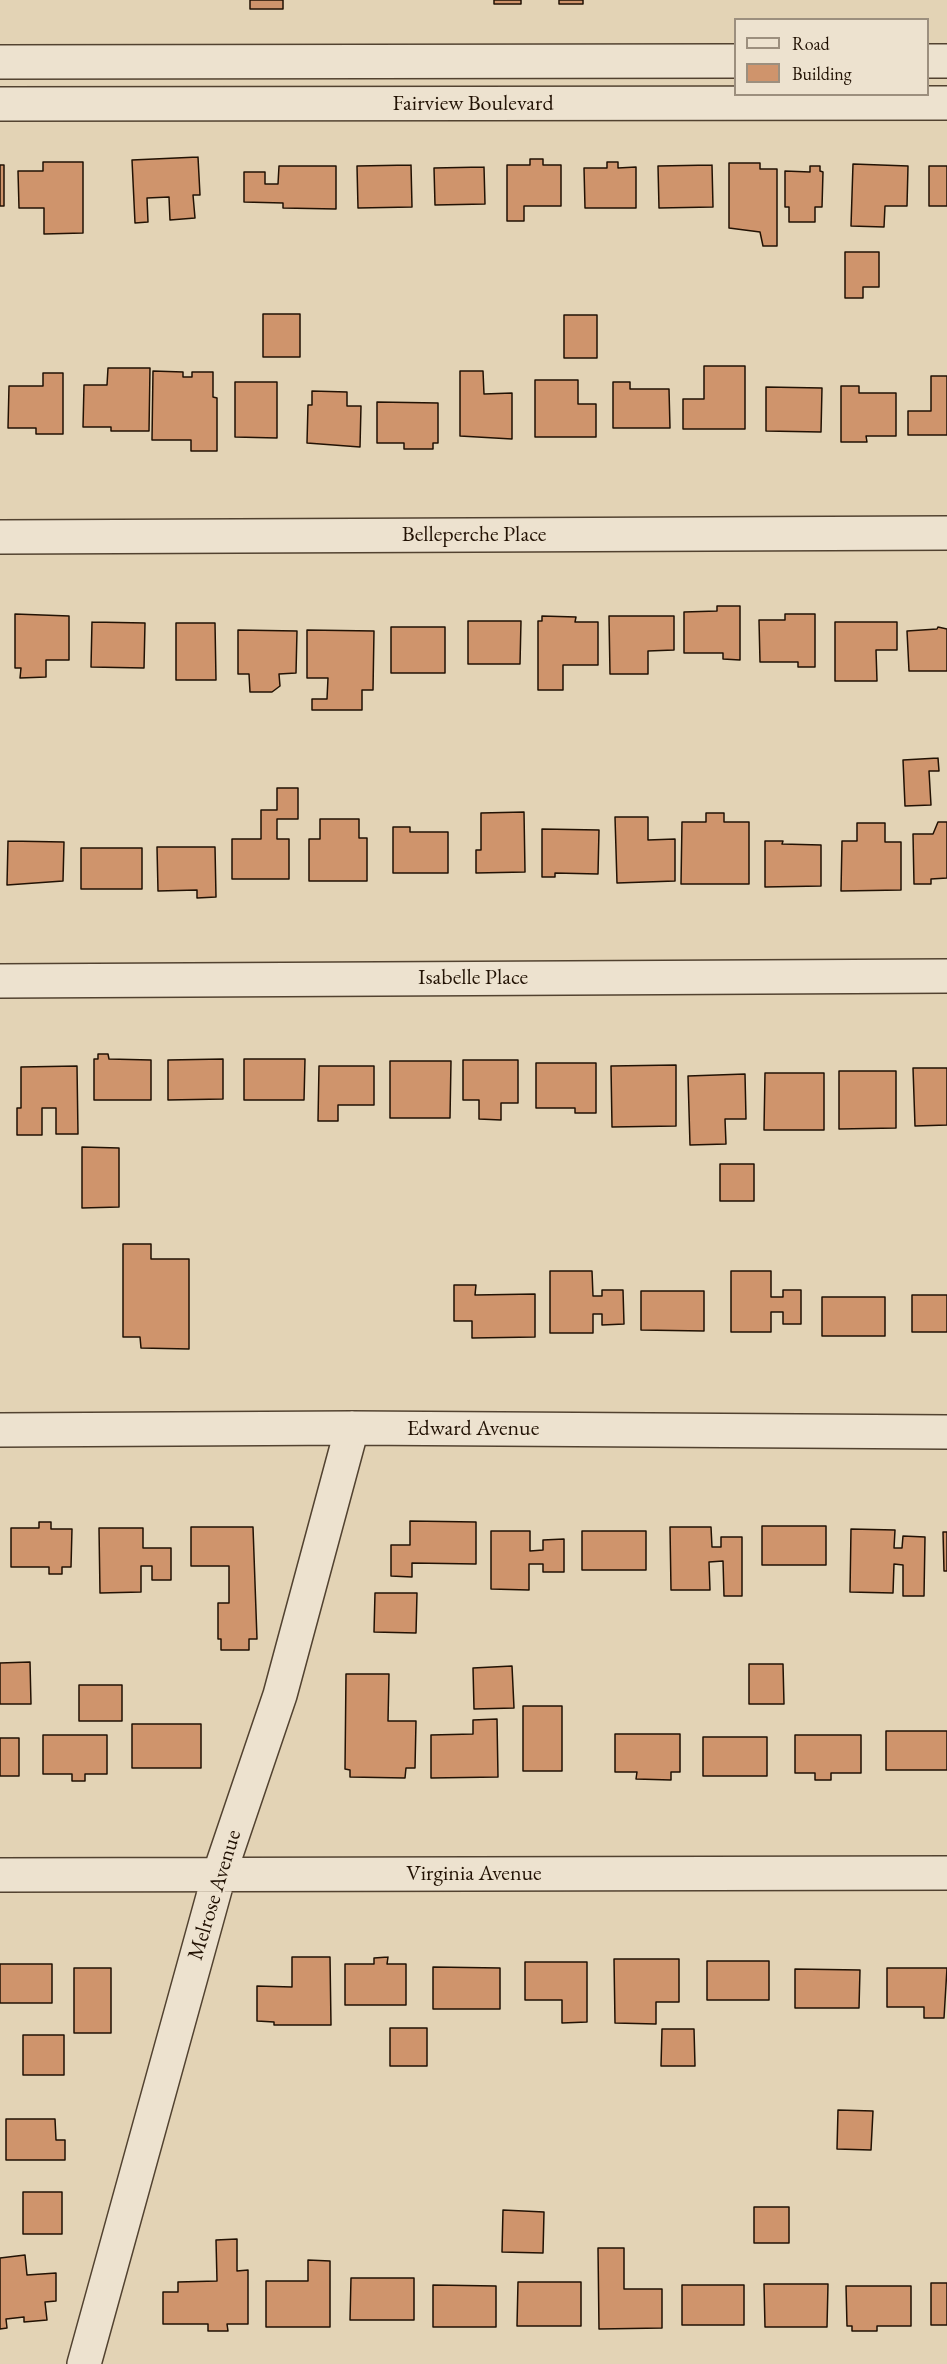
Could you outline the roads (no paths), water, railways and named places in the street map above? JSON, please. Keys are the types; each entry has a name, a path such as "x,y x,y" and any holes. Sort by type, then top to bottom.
{"street":[{"name":"Fairview Boulevard","path":"0,62 734,61"},
{"path":"929,61 947,61"},
{"path":"225,63 225,104"},
{"name":"Fairview Boulevard","path":"0,104 947,103"},
{"name":"Belleperche Place","path":"0,537 947,533"},
{"name":"Isabelle Place","path":"0,981 947,976"},
{"name":"Edward Avenue","path":"0,1430 351,1428 947,1432"},
{"name":"Melrose Avenue","path":"84,2364 219,1875 280,1695 351,1428"},
{"name":"Virginia Avenue","path":"0,1875 947,1873"}]}
